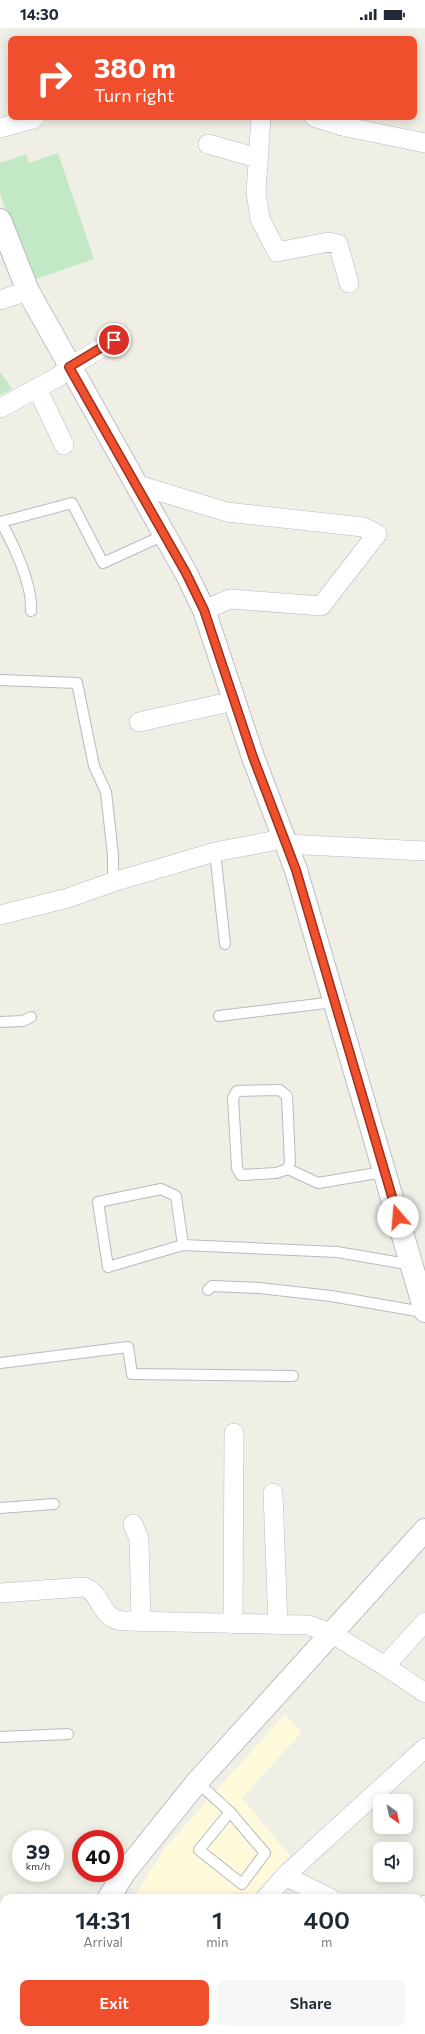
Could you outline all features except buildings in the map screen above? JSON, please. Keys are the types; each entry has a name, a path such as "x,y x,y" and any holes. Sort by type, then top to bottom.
{"street":[{"path":"0,128 29,120"},
{"path":"261,120 256,192 260,219 277,252 328,242 338,244 349,283"},
{"path":"323,120 342,126 425,143"},
{"path":"208,144 258,158"},
{"path":"0,220 28,291 164,535 204,610 253,757 296,870 383,1172 416,1269 425,1310"},
{"path":"0,300 28,291"},
{"path":"0,408 58,377 69,367 114,340"},
{"path":"37,388 64,445"},
{"path":"138,490 145,487 227,512 363,527 376,534 321,606 230,599 204,610"},
{"path":"139,722 234,701"},
{"path":"0,915 68,898 113,882 216,852 284,841 425,851"},
{"path":"233,1624 234,1433"},
{"path":"273,1493 278,1625"},
{"path":"133,1524 139,1539 141,1622"},
{"path":"111,1894 124,1873 197,1782 425,1530"},
{"path":"0,1593 84,1588 94,1592 109,1615 115,1619 141,1622 308,1625 331,1633 385,1666 425,1693"},
{"path":"385,1666 425,1622"},
{"path":"270,1894 287,1874 425,1748"},
{"path":"287,1874 294,1880 322,1894"}],"lane":[{"path":"31,611 32,599 12,542 1,522 72,503 103,563 164,535"},
{"path":"0,680 77,683 94,766 106,792 113,882"},
{"path":"216,852 225,944"},
{"path":"220,1016 334,1002"},
{"path":"0,1022 23,1021 31,1017"},
{"path":"288,1170 290,1162 287,1096 280,1090 237,1091 233,1098 237,1168 241,1175 276,1173 288,1170 318,1183 383,1172"},
{"path":"183,1245 176,1196 161,1189 98,1202 108,1267 183,1245 337,1252 401,1263 416,1269"},
{"path":"208,1290 212,1286 259,1288 330,1296 417,1311 425,1310"},
{"path":"0,1363 128,1347 132,1374 293,1376"},
{"path":"0,1508 54,1504"},
{"path":"0,1737 68,1734"},
{"path":"197,1782 230,1812 265,1853 242,1884 199,1850 230,1812"}],"shaded area":[{"path":"285,1714 301,1733 242,1798 290,1856 260,1887 256,1894 136,1894 165,1848"}],"green space":[{"path":"58,153 94,259 30,281 0,194 0,163 26,154 29,163"},
{"path":"0,372 12,389 0,395"}],"route":[{"path":"114,340 69,367 186,573 204,610 219,650 253,757 296,870 383,1172 398,1217"}]}
